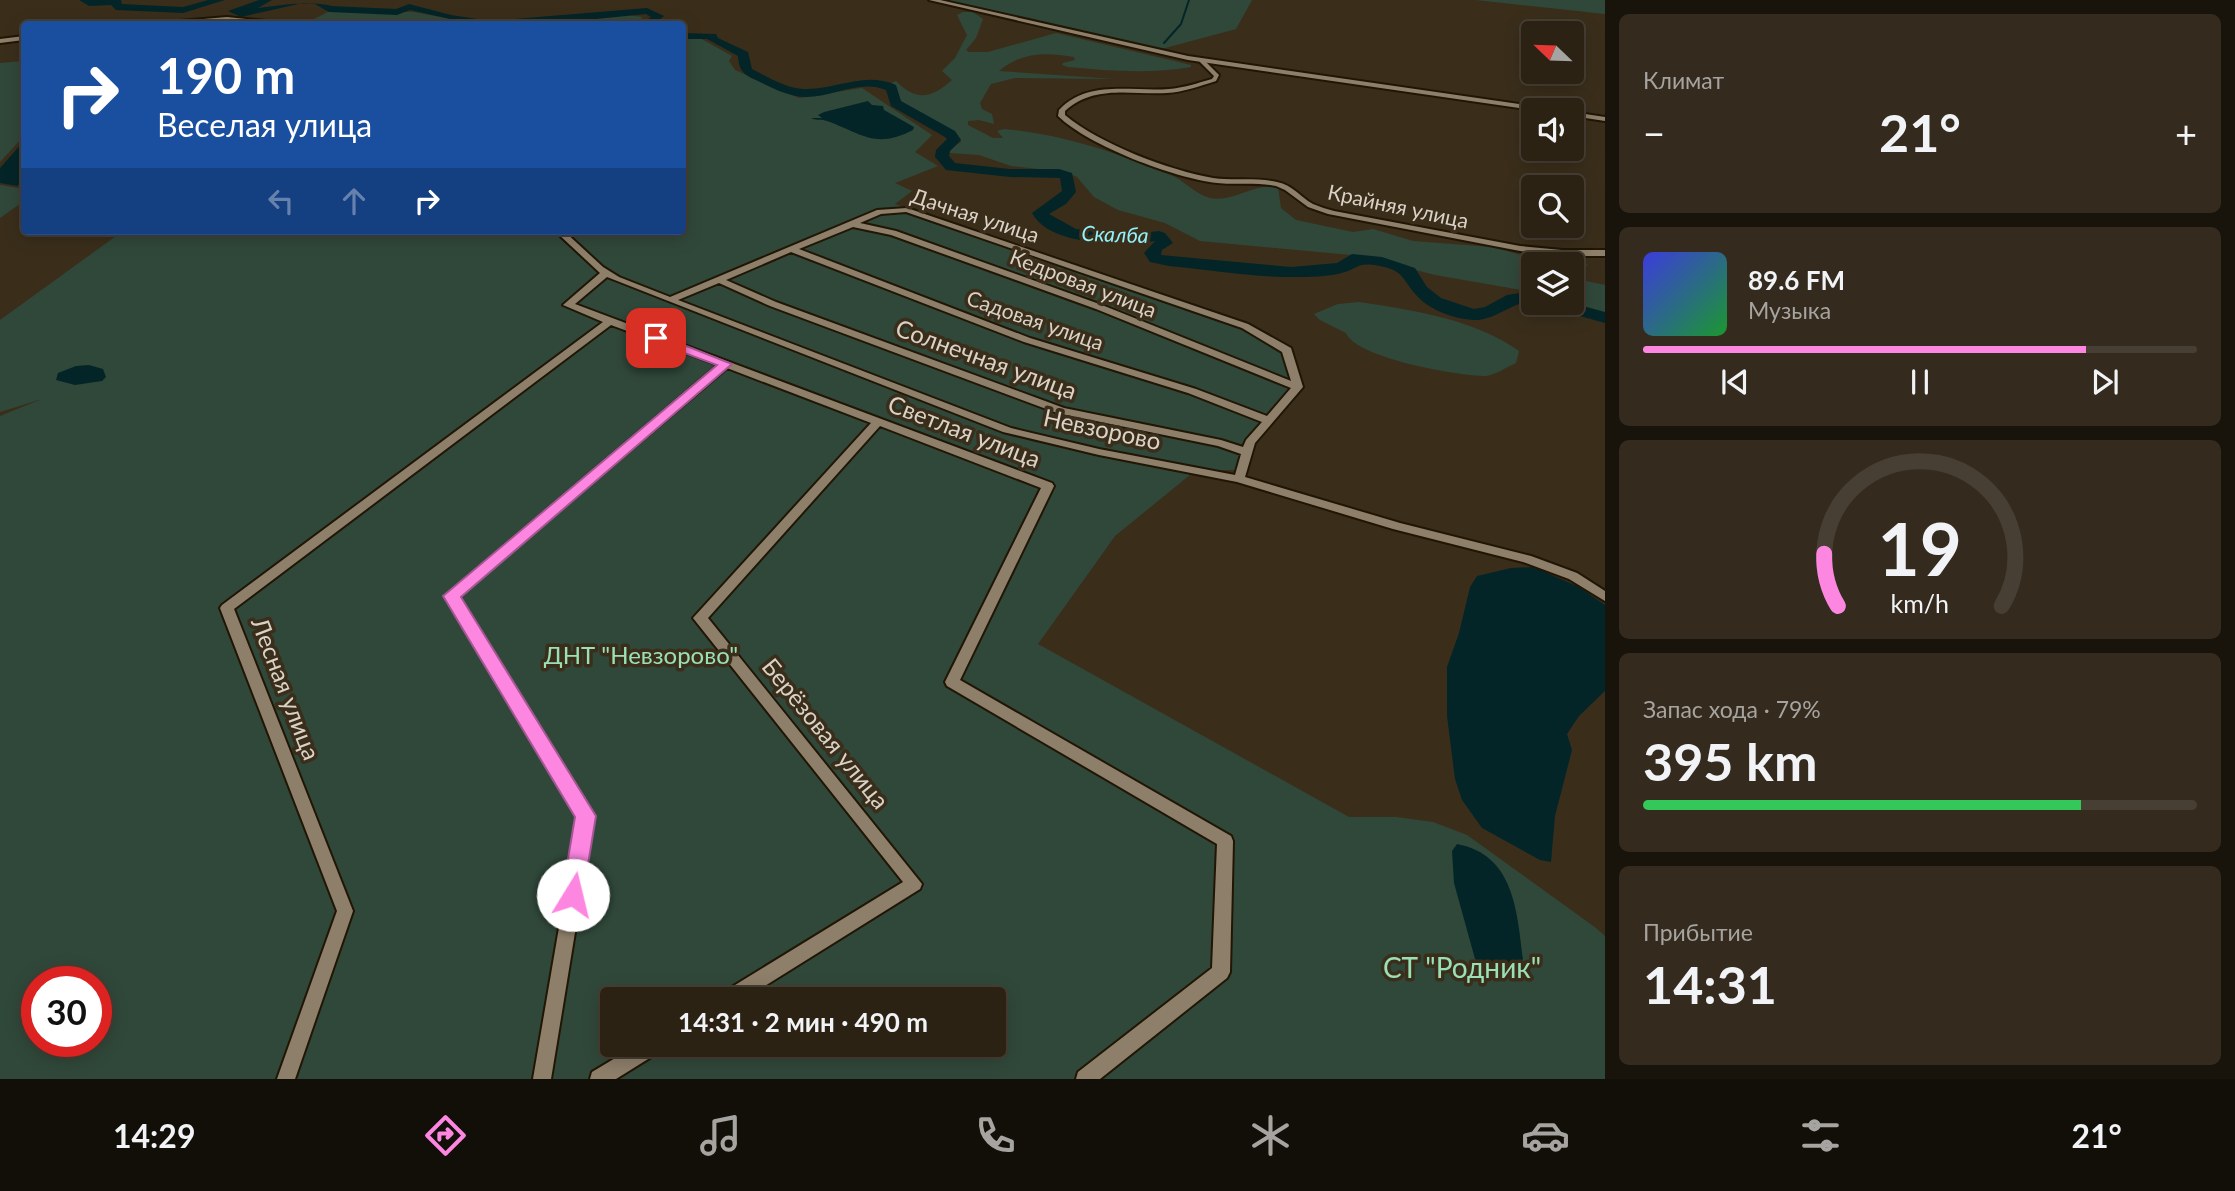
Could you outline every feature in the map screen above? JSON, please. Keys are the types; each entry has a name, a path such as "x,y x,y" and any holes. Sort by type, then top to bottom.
{"street":[{"path":"932,0 1201,60 1521,106"},
{"path":"195,21 253,21"},
{"path":"0,41 21,38"},
{"name":"Крайняя улица","path":"1201,60 1217,75 1214,80 1173,90 1087,94 1066,106 1062,110 1062,116 1081,130 1166,167 1213,179 1279,184 1292,190 1305,204 1328,212 1522,250 1568,255 1605,253"},
{"path":"1584,116 1605,119"},
{"name":"Дачная улица","path":"670,300 880,212 907,210 1245,326 1287,350 1297,387"},
{"name":"Кедровая улица","path":"853,224 893,233 1099,307 1297,387"},
{"path":"563,235 603,271"},
{"name":"Садовая улица","path":"793,250 1004,332 1122,372 1235,405 1268,421"},
{"name":"Невзорово","path":"603,271 670,300 1007,430 1099,453 1239,479 1397,526 1527,559 1573,576 1605,597"},
{"name":"Светлая улица","path":"603,271 568,305 1048,486 952,682 1225,841 1220,972 1085,1079"},
{"name":"Солнечная улица","path":"720,280 773,304 1061,411 1221,443 1247,452"},
{"name":"Лесная улица","path":"286,1079 345,911 227,608 610,321"},
{"path":"542,1079 586,816 452,596 726,364"},
{"path":"1239,479 1250,442 1297,387"},
{"name":"Берёзовая улица","path":"747,987 914,884 700,618 878,422"},
{"path":"599,1079 635,1057"}],"green space":[{"path":"932,0 1252,0 1236,29 1154,51"},
{"path":"1476,0 1605,0 1605,14"},
{"path":"328,12 413,12 464,21 310,21"},
{"path":"973,12 983,19 976,38 966,50 969,52 988,52 1056,33 1191,65 1160,71 1130,71 1068,67 1062,65 1063,63 1075,60 1074,57 1054,54 1034,55 1016,60 999,71 1114,79 1015,78 991,84 980,103 982,109 992,114 994,124 979,120 968,121 968,125 993,138 1003,138 997,131 1004,129 1047,135 1169,174 1210,198 1228,198 1261,187 1278,187 1281,208 1296,220 1353,232 1373,229 1413,241 1492,247 1521,255 1521,290 1435,275 1362,256 1200,241 1165,223 1118,210 1094,197 1077,177 1065,172 1011,166 979,155 949,153 947,151 961,142 960,138 903,105 892,83 896,81 910,92 924,95 938,91 952,80 942,71 955,58 967,35 957,15"},
{"path":"620,14 643,17 638,21 541,21"},
{"name":"ДНТ \"Невзорово\"","path":"686,37 698,37 732,56 729,61 735,70 799,98 862,88 932,135 915,152 938,166 895,183 912,191 895,204 1240,323 1291,355 1301,379 1294,401 1251,436 1235,470 1196,470 1115,536 1038,644 1349,817 1396,817 1433,822 1467,835 1596,928 1605,936 1605,1079 0,1079 0,416 42,399 0,412 0,320 117,235 556,235 602,274 568,235 686,235"},
{"path":"21,61 21,139 0,162 0,63"},
{"path":"0,185 21,188 21,203 0,218"},
{"path":"1584,281 1605,285 1605,315 1584,308"},
{"path":"1359,302 1421,313 1482,331 1519,351 1516,363 1486,376 1409,364 1368,350 1314,314 1338,304"}],"water":[{"path":"868,101 872,105 883,106 884,110 914,127 913,130 900,136 878,139 811,118 822,118 818,115"},
{"path":"21,144 21,183 17,186 0,183 0,168"},
{"path":"89,365 103,369 106,377 102,381 75,385 56,380 58,373 76,366"},
{"path":"1533,567 1579,587 1605,605 1605,691 1579,716 1567,734 1572,750 1555,816 1551,862 1540,860 1482,828 1462,800 1455,779 1447,716 1447,667 1459,633 1470,587 1477,576 1511,568"},
{"path":"1457,844 1476,850 1491,860 1510,888 1523,959 1511,969 1500,972 1475,959 1454,883 1452,851"}],"waterway":[{"name":"Скалба","path":"84,0 89,3 117,2 116,7 183,10 220,0"},
{"name":"Скалба","path":"267,0 250,8 233,11 241,14 267,10 303,0 318,1 329,9 397,12 409,7 470,21"},
{"path":"1164,43 1181,24 1189,0"},
{"name":"Скалба","path":"546,21 647,11 659,16 652,21"},
{"name":"Скалба","path":"686,36 712,36 713,40 744,54 748,72 791,91 817,92 872,82 892,88 895,103 950,134 954,140 943,150 942,157 951,167 1010,173 1059,173 1067,176 1069,192 1061,201 1040,213 1042,217 1071,233 1125,240 1159,236 1165,243 1156,247 1152,253 1156,259 1169,261 1291,272 1342,268 1352,259 1382,262 1409,272 1421,290 1435,301 1474,315 1491,311 1521,297"},
{"name":"Скалба","path":"1584,312 1605,318"}],"route":[{"path":"573,895 586,816 452,596 726,364 656,338"}],"park label":[{"name":"СТ \"Родник\"","path":"1462,968"}]}
